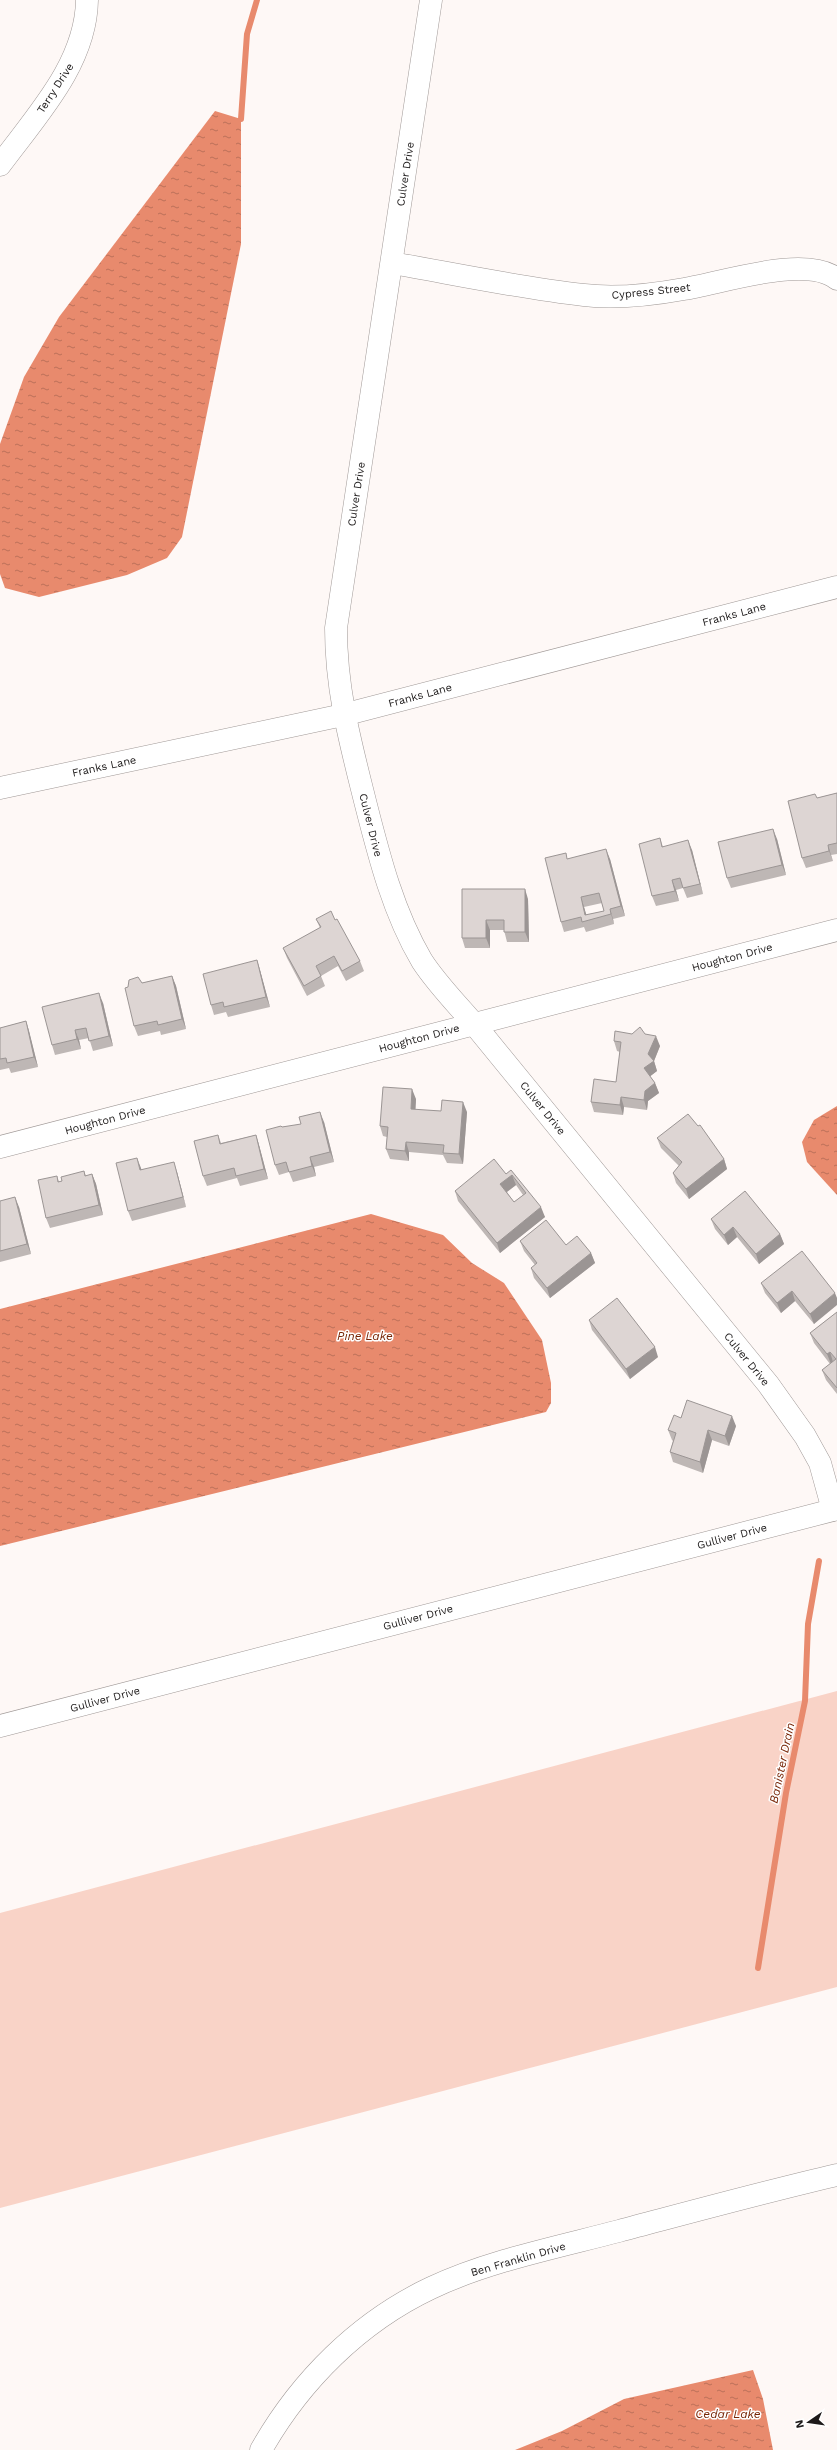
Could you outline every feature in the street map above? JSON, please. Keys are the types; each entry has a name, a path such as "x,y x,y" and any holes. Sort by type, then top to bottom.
{"street":[{"name":"Terry Drive","path":"0,165 44,105 74,58 84,32 87,0"},
{"name":"Culver Drive","path":"431,0 336,628 336,659 343,715 381,862 411,940 436,982 474,1024 768,1384 805,1436 820,1463 835,1509"},
{"name":"Cypress Street","path":"392,263 584,295 634,295 669,291 792,268 822,270 837,278"},
{"name":"Franks Lane","path":"0,788 343,715 837,587"},
{"name":"Houghton Drive","path":"0,1147 837,930"},
{"name":"Gulliver Drive","path":"0,1726 835,1509"},
{"name":"Ben Franklin Drive","path":"261,2450 294,2400 317,2372 342,2348 388,2312 431,2288 486,2268 544,2251 837,2175"}],"shaded area":[{"path":"837,1691 837,1987 0,2208 0,1913"}],"water":[{"path":"215,111 241,119 241,244 182,537 167,558 127,575 39,597 5,588 0,574 0,444 24,377 59,317"},
{"path":"837,1106 837,1195 807,1162 802,1142 814,1120"},
{"name":"Pine Lake","path":"371,1214 443,1235 472,1263 504,1283 542,1340 551,1383 551,1403 546,1412 0,1546 0,1309"},
{"name":"Cedar Lake","path":"753,2370 763,2399 773,2450 515,2450 562,2431 624,2399"}],"building":[{"path":"837,793 837,843 828,845 829,851 802,858 788,801 815,794 817,798"},
{"path":"773,829 782,865 727,878 718,842"},
{"path":"660,838 662,847 688,840 700,884 683,888 680,878 672,880 675,891 652,896 639,844"},
{"path":"606,849 621,906 610,909 611,914 582,922 581,917 561,922 545,858 566,853 567,859","holes":["599,893 604,911 585,915 581,897"]},
{"path":"462,889 525,889 525,932 504,932 504,920 486,920 486,938 462,938"},
{"path":"331,911 360,961 342,971 334,956 316,966 321,976 304,986 283,948 321,927 316,919"},
{"path":"257,960 266,997 224,1007 223,1002 211,1005 203,974"},
{"path":"172,976 182,1019 158,1025 157,1021 134,1026 125,988 128,987 129,980 138,977 142,983"},
{"path":"99,993 109,1036 89,1041 86,1028 75,1030 77,1039 52,1045 42,1007"},
{"path":"26,1021 34,1057 7,1063 6,1058 0,1059 0,1028"},
{"path":"640,1027 645,1034 656,1036 648,1054 654,1061 644,1068 655,1083 645,1091 644,1100 621,1097 620,1105 591,1102 594,1079 616,1082 621,1042 614,1041 615,1031 632,1034"},
{"path":"383,1087 412,1089 411,1109 441,1111 442,1100 463,1102 459,1154 443,1153 444,1145 406,1142 405,1151 386,1149 388,1127 380,1126"},
{"path":"320,1112 330,1152 310,1157 312,1166 289,1172 286,1162 275,1165 266,1130 281,1126 301,1124 299,1117"},
{"path":"688,1114 698,1126 700,1125 724,1159 686,1189 673,1173 682,1162 657,1138"},
{"path":"218,1135 220,1144 256,1135 264,1169 236,1176 234,1168 203,1176 194,1141"},
{"path":"137,1158 140,1170 174,1162 183,1197 128,1211 116,1163"},
{"path":"494,1159 506,1174 511,1170 541,1207 497,1243 455,1191","holes":["512,1175 526,1193 514,1202 500,1184"]},
{"path":"84,1171 85,1176 92,1174 99,1205 46,1218 38,1180 57,1176 58,1182 62,1181 61,1177"},
{"path":"745,1191 780,1234 756,1254 733,1227 724,1235 711,1219"},
{"path":"15,1197 27,1244 0,1251 0,1201"},
{"path":"546,1220 566,1245 577,1236 591,1253 547,1288 531,1268 537,1263 520,1241"},
{"path":"802,1251 835,1293 810,1314 792,1291 777,1303 761,1283"},
{"path":"617,1298 655,1347 626,1369 589,1320"},
{"path":"837,1312 837,1388 822,1370 836,1359 830,1352 827,1354 810,1333"},
{"path":"687,1400 732,1416 725,1436 708,1430 700,1462 670,1452 676,1433 668,1430 674,1415 681,1418"}],"waterway":[{"path":"241,119 247,34 257,0"},
{"name":"Banister Drain","path":"758,1968 786,1793 805,1701 808,1624 819,1561"}]}
